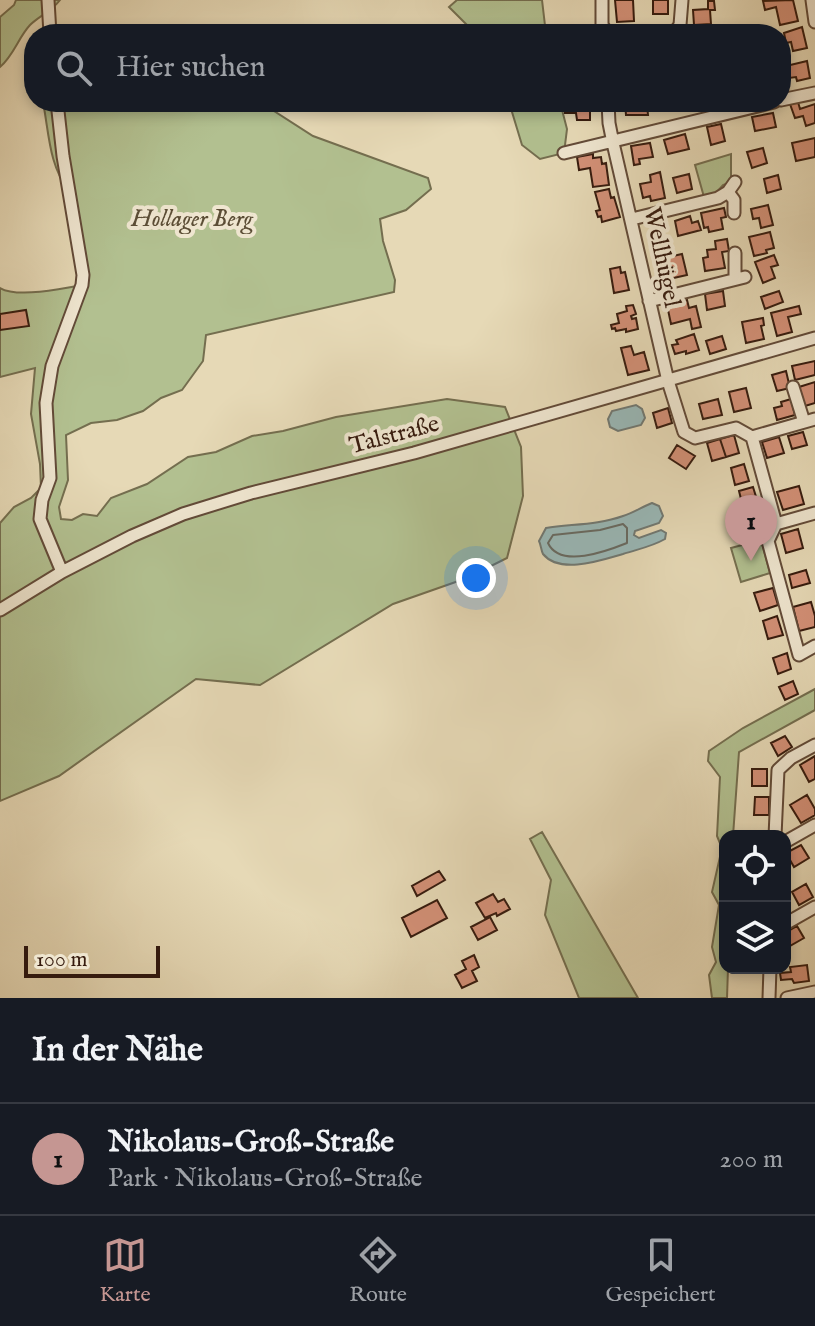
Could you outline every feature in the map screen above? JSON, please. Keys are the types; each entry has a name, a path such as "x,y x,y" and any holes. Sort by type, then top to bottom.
{"street":[{"path":"48,0 49,24"},
{"path":"602,0 602,24"},
{"path":"680,24 682,0"},
{"path":"812,0 815,22"},
{"path":"791,98 815,93"},
{"path":"58,112 83,275 52,366 46,403 50,478 42,500 40,519 62,572"},
{"name":"Wellhügel","path":"608,112 649,301 684,432 695,438 736,428 752,437"},
{"path":"564,153 735,112"},
{"path":"632,219 718,198 731,187 734,213"},
{"path":"649,301 740,278 735,253"},
{"name":"Talstraße","path":"0,610 62,572 183,514 251,493 414,453 815,338"},
{"path":"793,387 809,420 752,437 776,524 768,541 799,655 815,646"},
{"path":"776,524 815,513"},
{"path":"775,830 778,770 791,758 815,745"},
{"path":"791,839 815,825"},
{"path":"791,921 815,907"},
{"path":"769,998 770,974"},
{"path":"787,998 815,992"}],"green space":[{"path":"16,0 60,0 31,24 24,24 24,32 0,67 0,17"},
{"path":"457,0 542,0 545,24 466,24 449,7"},
{"name":"Hollager Berg","path":"45,112 276,112 313,136 428,178 431,189 406,210 380,219 395,280 394,292 206,335 203,361 182,390 161,398 143,411 117,420 91,423 66,435 68,480 59,507 61,519 72,520 83,514 97,516 111,498 147,484 188,457 216,452 252,436 336,417 447,399 505,407 521,447 523,496 507,558 467,578 393,604 260,685 196,679 59,776 0,801 0,523 14,507 31,498 41,488 31,414 35,368 0,377 0,288 28,292 82,285 69,191 57,171"},
{"path":"512,112 563,112 567,129 564,153 540,159 522,145"},
{"path":"731,154 731,182 704,197 695,165"},
{"path":"761,540 770,573 741,582 731,548"},
{"path":"815,689 815,710 739,752 733,830 719,830 719,841 717,836 720,777 708,761 709,751 743,728"},
{"path":"542,832 638,998 579,998 545,915 551,880 530,839"},
{"path":"719,861 719,905 712,892"},
{"path":"719,905 719,974 728,974 727,998 712,998 709,975 716,962 712,947"}],"water":[{"path":"636,405 642,409 645,418 641,425 618,431 610,427 608,419 612,411"},
{"path":"652,503 659,506 663,516 659,523 635,531 634,535 639,538 661,530 666,533 665,539 660,542 582,564 560,564 543,554 539,541 546,528 614,519"}],"building":[{"path":"615,0 633,0 634,21 617,22"},
{"path":"653,0 668,0 668,14 653,14"},
{"path":"793,0 798,21 780,24 776,7 765,10 763,1"},
{"path":"708,1 714,1 715,10 710,10 711,24 694,24 693,10 708,9"},
{"path":"802,27 807,48 793,51 791,31"},
{"path":"807,61 810,78 797,81 796,77 791,78 791,65"},
{"path":"798,102 800,109 815,104 815,123 806,126 803,116 795,118 791,104"},
{"path":"590,112 590,120 577,120 576,113 565,113"},
{"path":"626,112 648,112 648,115 626,115"},
{"path":"773,113 776,127 755,131 752,117"},
{"path":"721,124 725,141 711,145 707,127"},
{"path":"685,134 689,149 668,154 664,140"},
{"path":"815,138 815,157 796,161 792,143"},
{"path":"650,143 653,157 639,159 640,164 634,165 631,146"},
{"path":"763,148 767,163 752,168 747,152"},
{"path":"593,154 593,158 601,157 602,164 606,163 609,185 593,187 590,168 579,170 577,157"},
{"path":"660,172 665,198 651,201 650,196 643,198 640,184 651,182 650,175"},
{"path":"689,174 692,189 677,193 673,178"},
{"path":"778,175 781,189 767,193 764,179"},
{"path":"609,189 620,217 602,222 596,211 600,210 595,192"},
{"path":"768,205 773,225 761,228 759,218 753,219 751,209"},
{"path":"724,208 726,217 721,218 723,229 709,232 708,227 704,228 701,213"},
{"path":"690,216 692,223 698,221 701,230 678,236 675,221"},
{"path":"770,232 774,248 754,256 749,237"},
{"path":"727,239 729,251 722,252 725,268 705,271 703,258 708,257 707,250 716,249 715,241"},
{"path":"682,254 687,275 669,279 664,258"},
{"path":"774,255 778,265 771,267 775,278 763,283 755,262"},
{"path":"620,267 621,273 625,272 629,290 614,293 610,269"},
{"path":"723,291 725,306 707,310 705,294"},
{"path":"779,291 783,302 765,309 761,297"},
{"path":"687,300 689,308 696,306 701,327 692,329 690,319 671,324 667,305"},
{"path":"633,305 636,314 631,316 632,319 636,318 638,329 626,332 626,329 612,329 611,325 619,323 617,314 627,311 626,306"},
{"path":"799,306 801,314 788,317 792,332 777,336 771,313"},
{"path":"26,310 29,326 0,330 0,314"},
{"path":"763,318 764,339 746,343 742,322"},
{"path":"694,334 699,350 675,354 672,345 678,344 676,340"},
{"path":"722,336 726,349 710,354 706,341"},
{"path":"631,346 634,355 644,352 649,370 628,375 621,348"},
{"path":"815,361 815,375 795,380 792,366"},
{"path":"786,371 790,388 777,391 772,375"},
{"path":"815,382 815,403 805,406 799,387"},
{"path":"746,388 751,408 734,412 729,392"},
{"path":"718,399 722,415 703,419 699,404"},
{"path":"791,399 795,415 777,420 774,408"},
{"path":"668,408 672,423 657,428 653,413"},
{"path":"803,432 807,445 792,449 788,436"},
{"path":"734,435 739,453 726,457 720,439"},
{"path":"779,437 784,453 767,458 762,442"},
{"path":"720,439 726,457 712,461 707,443"},
{"path":"677,445 695,456 686,469 669,458"},
{"path":"744,464 749,481 735,485 731,468"},
{"path":"799,486 804,504 783,510 777,492"},
{"path":"753,487 758,503 743,507 739,491"},
{"path":"759,512 764,530 747,535 742,517"},
{"path":"798,529 803,548 786,553 781,534"},
{"path":"806,570 810,583 792,588 789,575"},
{"path":"773,588 778,605 760,611 754,593"},
{"path":"811,602 815,627 799,631 793,607"},
{"path":"777,616 783,635 768,639 763,621"},
{"path":"787,653 791,669 778,674 773,658"},
{"path":"793,681 798,694 785,700 779,687"},
{"path":"785,736 792,747 778,756 771,743"},
{"path":"815,756 815,779 809,782 800,765"},
{"path":"752,769 767,769 767,786 752,786"},
{"path":"807,795 815,815 801,823 790,805"},
{"path":"755,797 769,797 769,815 754,815"},
{"path":"801,845 809,858 794,867 791,850"},
{"path":"439,871 445,880 417,896 412,886"},
{"path":"806,884 813,897 799,905 792,892"},
{"path":"493,894 498,902 504,899 510,909 485,918 476,903"},
{"path":"437,900 447,918 411,937 402,918"},
{"path":"490,917 497,930 478,940 471,927"},
{"path":"797,926 804,938 791,945 791,930"},
{"path":"474,955 479,967 472,971 477,981 462,988 455,975 466,969 462,961"},
{"path":"807,965 809,981 794,983 792,979 781,980 780,974 791,974 791,967"}],"place":[{"name":"Nikolaus-Groß-Straße","path":"751,561"}]}
